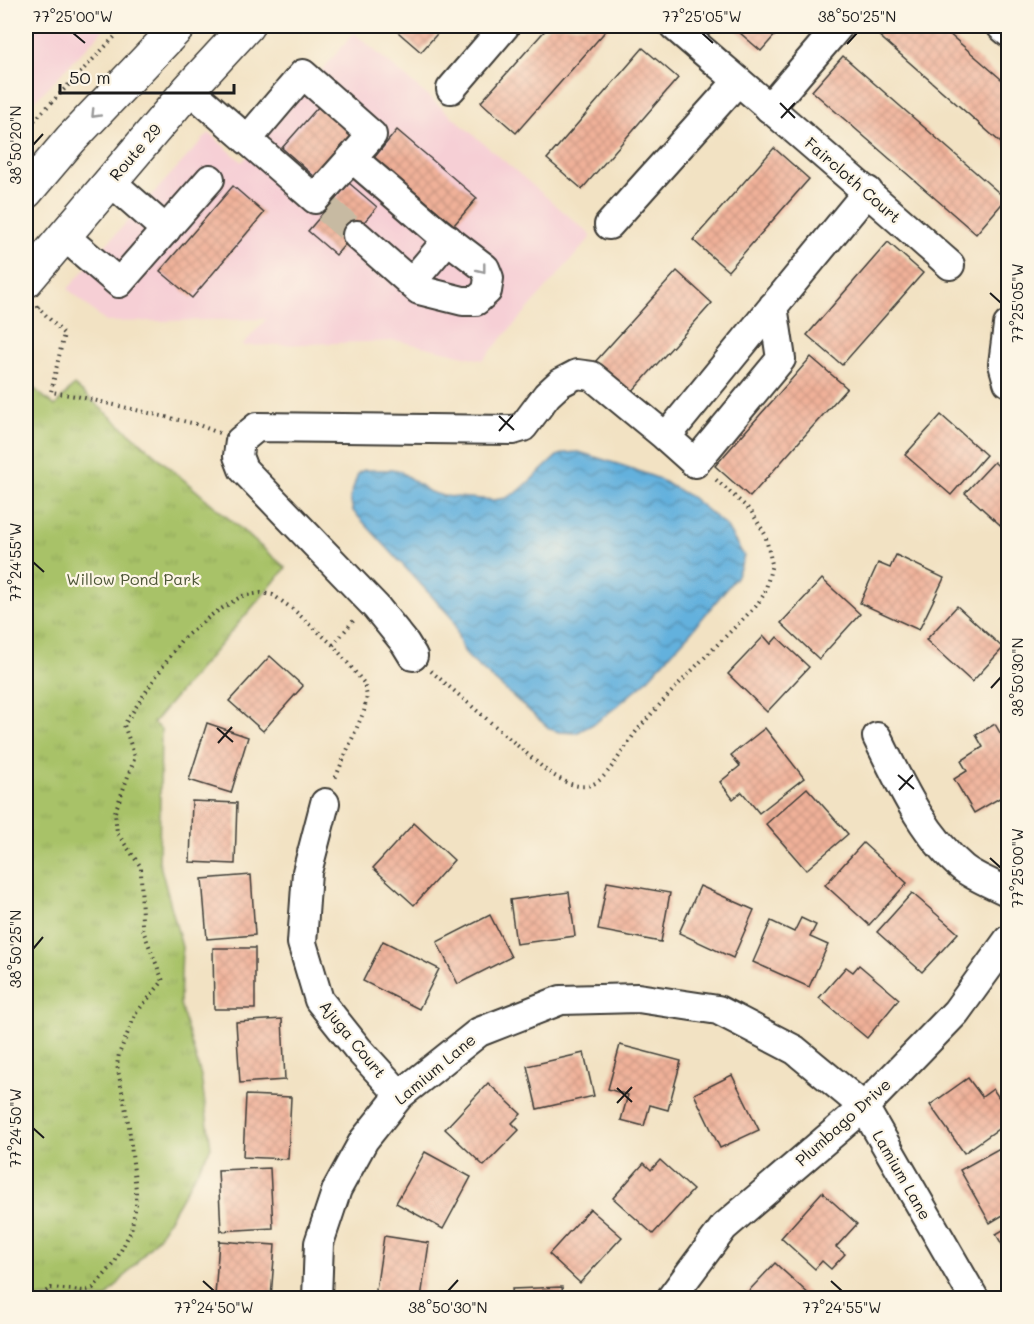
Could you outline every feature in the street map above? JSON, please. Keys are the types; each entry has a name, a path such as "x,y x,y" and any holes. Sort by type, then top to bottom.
{"main road":[{"path":"26,192 71,139 178,26"},
{"name":"Route 29","path":"36,290 64,236 189,89 247,26"}],"street":[{"path":"451,89 505,26"},
{"name":"Faircloth Court","path":"674,26 868,191 950,265"},
{"path":"769,108 839,26"},
{"path":"1001,26 1008,32"},
{"path":"189,89 247,140 321,204 352,158 372,135 303,74 247,140"},
{"path":"609,225 738,81"},
{"path":"352,158 443,236 485,268 489,279 487,291 476,300 463,301 419,290 357,235"},
{"path":"64,236 119,283 210,179"},
{"path":"111,182 166,230"},
{"path":"666,437 868,191"},
{"path":"411,283 443,236"},
{"path":"413,656 370,601 243,469 238,456 240,441 258,427 513,430 524,427 547,394 560,383 577,374 592,376 695,463 781,359 772,306"},
{"path":"1008,325 1003,364 1008,382"},
{"path":"877,737 903,788 936,841 964,869 1008,892"},
{"name":"Ajuga Court","path":"325,802 307,872 302,943 319,1000 358,1050 400,1095"},
{"name":"Plumbago Drive","path":"671,1299 724,1227 864,1107 956,1012 1008,940"},
{"name":"Lamium Lane","path":"317,1299 319,1243 337,1189 364,1140 400,1095 479,1032 561,1000 638,998 718,1010 795,1050 864,1107 974,1299"}],"path":[{"path":"26,129 125,26"},
{"path":"36,290 38,307 64,334 51,392 196,424 240,441"},
{"path":"413,656 547,771 575,785 586,787 598,782 667,696 756,606 765,593 772,564 765,534 751,511 695,463"},
{"path":"36,1299 51,1288 84,1291 93,1288 114,1264 131,1231 136,1205 129,1128 117,1065 119,1054 136,1013 163,981 142,928 141,867 117,833 115,812 135,757 124,725 183,639 213,614 242,596 261,593 273,595 294,610 333,645 364,683 367,696 364,711 325,802"},
{"path":"333,645 370,601"}],"shaded area":[{"path":"26,26 107,26 26,110"},
{"path":"354,33 592,236 483,360 399,341 242,346 266,319 106,322 68,289 209,133 242,162"}],"green space":[{"name":"Willow Pond Park","path":"26,382 55,406 74,385 286,568 153,723 161,729 159,861 182,947 180,1004 201,1076 211,1147 159,1236 106,1298 26,1298"}],"water":[{"path":"579,452 657,478 691,497 726,526 744,556 736,577 691,632 645,682 595,723 576,733 550,729 470,659 462,648 451,617 353,511 350,498 358,473 364,470 398,470 430,492 443,496 494,500 506,498 519,491 557,456"}],"building":[{"path":"391,26 444,26 421,52"},
{"path":"549,26 610,26 516,133 481,102"},
{"path":"732,26 783,26 761,51"},
{"path":"868,26 940,26 1008,85 1008,149"},
{"path":"643,48 678,78 582,189 547,159"},
{"path":"843,56 1006,199 976,234 812,91"},
{"path":"319,106 353,135 315,177 282,148"},
{"path":"397,130 477,198 454,225 374,158"},
{"path":"774,148 809,179 728,271 693,240"},
{"path":"349,183 377,207 336,255 308,231"},
{"path":"233,186 264,213 192,298 160,271"},
{"path":"888,242 923,273 842,365 807,335"},
{"path":"677,271 712,303 630,394 595,362"},
{"path":"811,357 847,388 750,497 715,466"},
{"path":"941,415 986,455 951,495 905,455"},
{"path":"994,462 1008,475 1008,532 965,493"},
{"path":"896,555 944,578 919,630 860,603 878,563 890,568"},
{"path":"822,579 860,614 819,659 781,623"},
{"path":"957,606 1003,648 972,682 926,640"},
{"path":"764,636 771,644 777,637 809,667 767,712 728,674"},
{"path":"270,656 303,686 263,731 229,701"},
{"path":"207,723 248,737 231,793 189,780"},
{"path":"995,724 1008,747 1008,805 1003,796 974,813 954,779 967,771 961,761 983,747 976,735"},
{"path":"765,728 804,778 759,813 742,792 733,799 720,782 740,766 731,755"},
{"path":"807,788 848,834 806,870 766,824"},
{"path":"192,801 237,803 235,864 190,862"},
{"path":"414,823 454,860 414,905 373,868"},
{"path":"863,843 907,883 869,925 825,885"},
{"path":"251,875 255,935 207,939 202,879"},
{"path":"607,882 670,893 661,942 598,930"},
{"path":"700,886 754,910 733,958 679,933"},
{"path":"569,892 575,936 516,944 510,900"},
{"path":"912,893 958,933 922,972 877,932"},
{"path":"490,915 511,957 458,984 437,942"},
{"path":"801,918 816,925 810,937 828,945 809,987 753,962 771,921 794,932"},
{"path":"383,941 439,969 419,1009 363,981"},
{"path":"213,948 255,948 255,1009 214,1009"},
{"path":"859,965 899,999 867,1038 819,998 846,967 853,972"},
{"path":"282,1019 285,1080 240,1083 236,1022"},
{"path":"620,1045 681,1061 668,1110 650,1105 644,1126 621,1120 628,1095 608,1089"},
{"path":"584,1053 594,1096 537,1109 527,1066"},
{"path":"732,1075 759,1130 720,1148 694,1094"},
{"path":"968,1078 982,1097 993,1089 1008,1111 1008,1122 964,1153 930,1105"},
{"path":"488,1083 521,1114 512,1123 519,1130 484,1166 445,1129"},
{"path":"246,1095 291,1097 288,1159 243,1157"},
{"path":"998,1149 1008,1168 1008,1212 990,1223 960,1170"},
{"path":"425,1152 471,1177 443,1229 396,1203"},
{"path":"660,1160 693,1190 653,1234 613,1198 644,1163 651,1170"},
{"path":"270,1168 273,1228 221,1231 218,1170"},
{"path":"822,1192 857,1224 836,1247 845,1254 831,1269 822,1261 815,1269 781,1238"},
{"path":"590,1209 622,1237 580,1283 549,1254"},
{"path":"1008,1227 1008,1255 996,1234"},
{"path":"384,1236 429,1243 421,1298 375,1297"},
{"path":"219,1241 275,1245 271,1298 215,1296"},
{"path":"775,1263 813,1298 742,1298"},
{"path":"562,1287 563,1298 513,1298 512,1289"}],"tunnel":[{"path":"327,209 357,235"}]}
